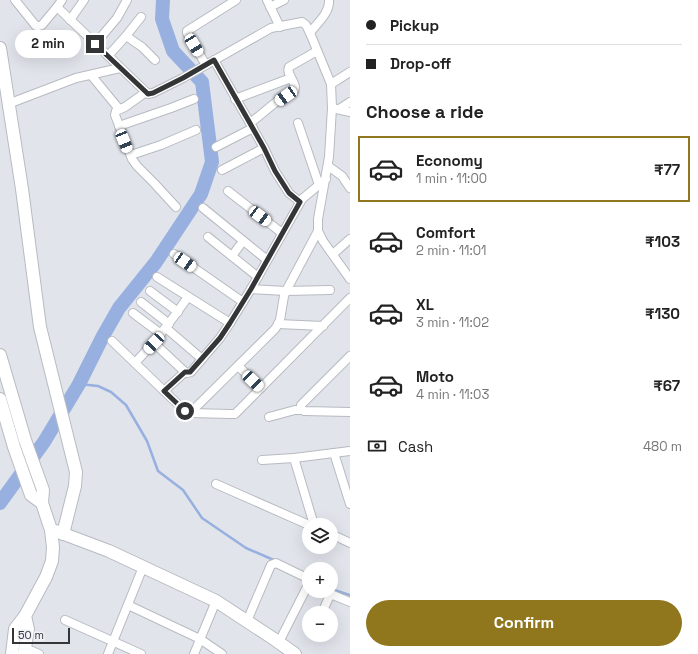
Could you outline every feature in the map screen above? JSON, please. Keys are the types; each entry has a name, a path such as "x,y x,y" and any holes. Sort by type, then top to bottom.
{"street":[{"path":"70,20 84,0"},
{"path":"95,44 117,18 127,0"},
{"path":"202,67 187,31 236,0"},
{"path":"280,27 269,3 284,0"},
{"path":"310,33 327,11 329,7 329,0"},
{"path":"18,1 36,26 42,25 60,2 70,20 148,94 183,78 271,28 302,22 306,25 331,84 336,109 326,179 318,219 318,231 323,241 333,254 347,268 350,279"},
{"path":"108,56 141,17"},
{"path":"126,36 142,47 155,60"},
{"path":"0,48 22,189 40,327 76,472 75,486 63,534"},
{"path":"216,147 251,126 278,101 292,93 295,88 288,71 288,67 317,51"},
{"path":"214,60 282,183 289,193 300,202"},
{"path":"8,104 76,78 120,68"},
{"path":"331,84 350,72"},
{"path":"92,74 119,109"},
{"path":"235,99 291,78"},
{"path":"146,92 115,113 131,155 137,166 176,207"},
{"path":"119,126 171,108 194,98"},
{"path":"336,109 350,102"},
{"path":"336,109 350,112"},
{"path":"298,123 319,185"},
{"path":"131,155 161,145 196,130"},
{"path":"222,170 264,148"},
{"path":"328,166 342,176 350,188"},
{"path":"164,391 185,372 190,372 220,338 251,289 302,199 306,194 326,179"},
{"path":"228,191 282,233"},
{"path":"203,208 267,260"},
{"path":"190,412 238,366 278,324 286,291 318,231"},
{"path":"208,237 258,277"},
{"path":"333,254 350,239"},
{"path":"232,256 243,241"},
{"path":"174,254 243,302"},
{"path":"157,277 230,323"},
{"path":"251,289 286,291 330,290"},
{"path":"150,291 178,312"},
{"path":"135,363 154,343 178,312 188,296"},
{"path":"112,341 182,409 190,412 235,414 350,298"},
{"path":"141,302 165,329 202,359"},
{"path":"134,313 165,329"},
{"path":"278,324 323,326"},
{"path":"154,343 185,372"},
{"path":"0,355 25,440 43,490 42,503 51,530 53,547 52,561 46,577 25,616 15,629 12,654"},
{"path":"302,410 301,405 350,356"},
{"path":"238,366 261,388"},
{"path":"0,399 14,447 31,495 42,503"},
{"path":"268,417 295,410 350,412"},
{"path":"262,460 294,458 350,451"},
{"path":"334,453 350,504"},
{"path":"294,458 312,518"},
{"path":"216,484 302,522"},
{"path":"51,530 109,551 216,602 279,642 295,654"},
{"path":"338,537 350,543"},
{"path":"247,621 271,565 276,563 302,576"},
{"path":"108,654 143,567"},
{"path":"325,606 328,597 332,595 350,602"},
{"path":"279,642 302,597"},
{"path":"194,654 216,602"},
{"path":"128,605 200,639 222,654"},
{"path":"25,616 28,629 25,651 40,654"},
{"path":"65,620 141,654"}],"waterway":[{"path":"0,503 44,442 79,384 119,308 156,262 201,194 212,162 202,82 173,51 162,19 163,0"},
{"path":"79,384 98,386 111,392 126,405 147,441 158,471 183,490 202,518 246,548 276,561"},
{"path":"338,591 350,595"}],"route":[{"path":"95,44 148,94 183,78 214,60 282,183 289,193 300,202 251,289 220,338 190,372 185,372 164,391 185,411"}]}
